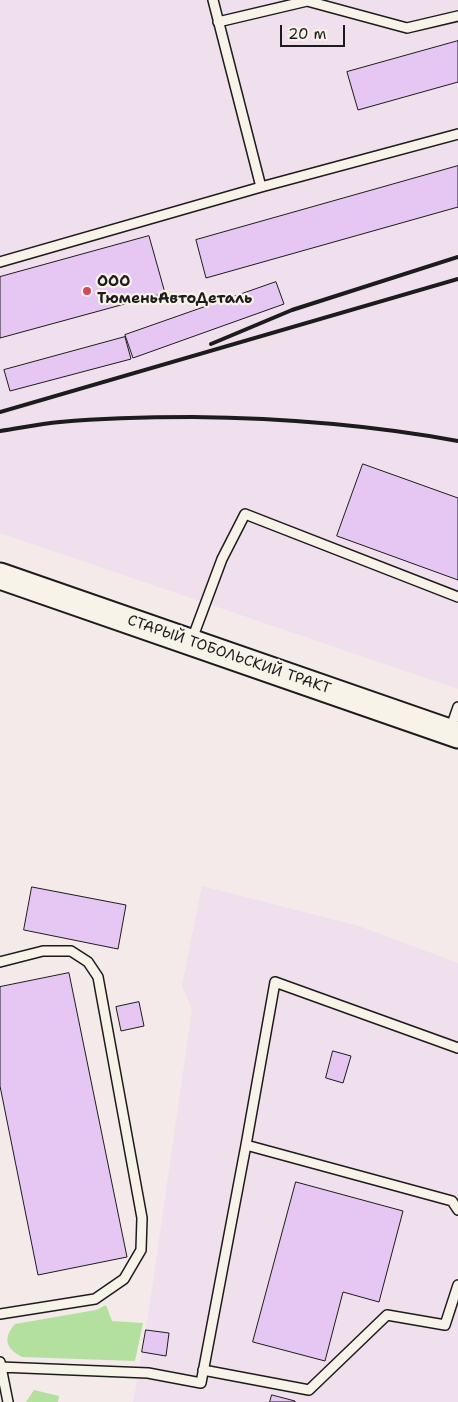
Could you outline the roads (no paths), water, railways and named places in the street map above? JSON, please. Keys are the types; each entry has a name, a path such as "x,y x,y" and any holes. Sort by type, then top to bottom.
{"street":[{"name":"СТАРЫЙ ТОБОЛЬСКИЙ ТРАКТ","path":"0,576 454,733"}],"lane":[{"path":"213,0 261,187"},
{"path":"218,22 307,1 407,28 458,16"},
{"path":"0,262 261,187 458,134"},
{"path":"191,642 222,558 245,514 458,597"},
{"path":"454,733 458,707"},
{"path":"0,962 43,952 71,951 88,962 98,976 142,1218 141,1250 124,1279 95,1299 0,1314"},
{"path":"8,1402 0,1365 148,1373 201,1383 275,982 458,1048"},
{"path":"246,1145 452,1201 458,1210"},
{"path":"203,1370 309,1390 387,1315 446,1326 458,1285"}],"railway":[{"path":"211,344 292,310 458,257"},
{"path":"0,412 458,279"},
{"path":"0,431 52,423 93,420 193,417 293,421 359,427 458,441"}],"place":[{"name":"ООО ТюменьАвтоДеталь","path":"87,291"}]}
